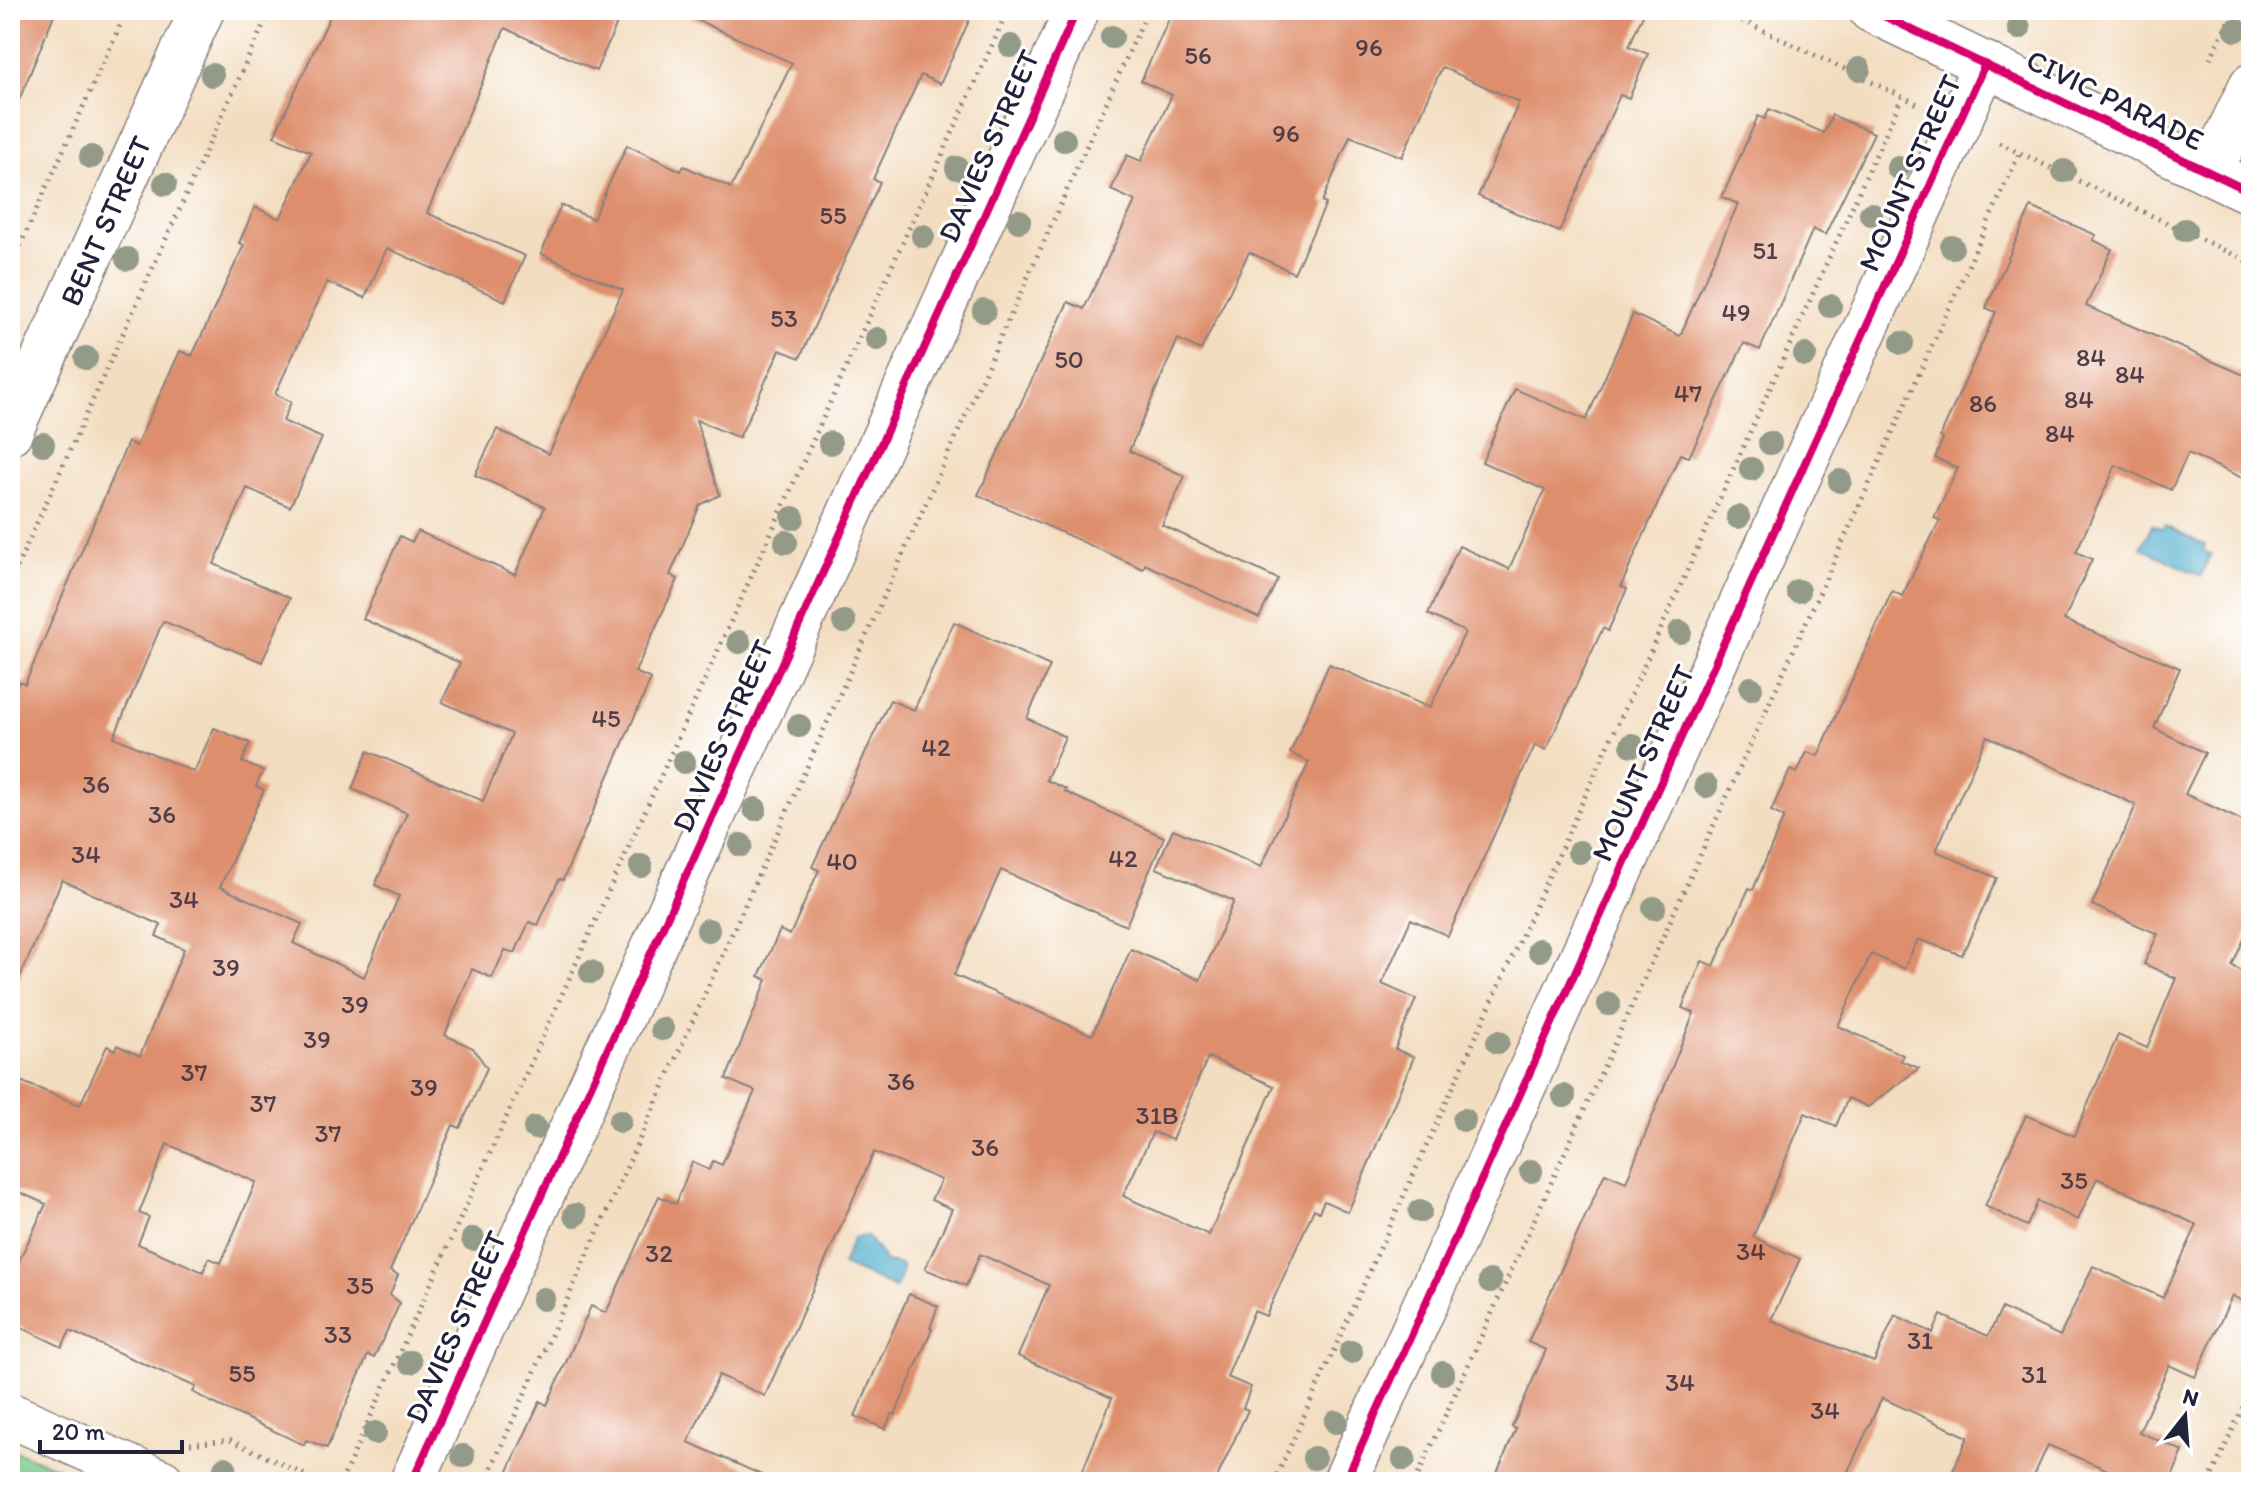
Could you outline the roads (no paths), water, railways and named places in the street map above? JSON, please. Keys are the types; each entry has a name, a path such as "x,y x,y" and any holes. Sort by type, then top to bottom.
{"street":[{"name":"BENT STREET","path":"10,432 202,10"},
{"name":"DAVIES STREET","path":"412,1482 1077,10"},
{"name":"CIVIC PARADE","path":"1871,10 2251,192"},
{"name":"MOUNT STREET","path":"1345,1482 1985,64"},
{"path":"2210,172 2251,86"},
{"path":"10,1415 162,1482"}],"water":[{"path":"2152,525 2162,530 2165,526 2205,545 2203,551 2211,554 2201,576 2141,548"},
{"path":"867,1236 886,1262 902,1265 902,1275 895,1288 842,1265 853,1238"}]}
